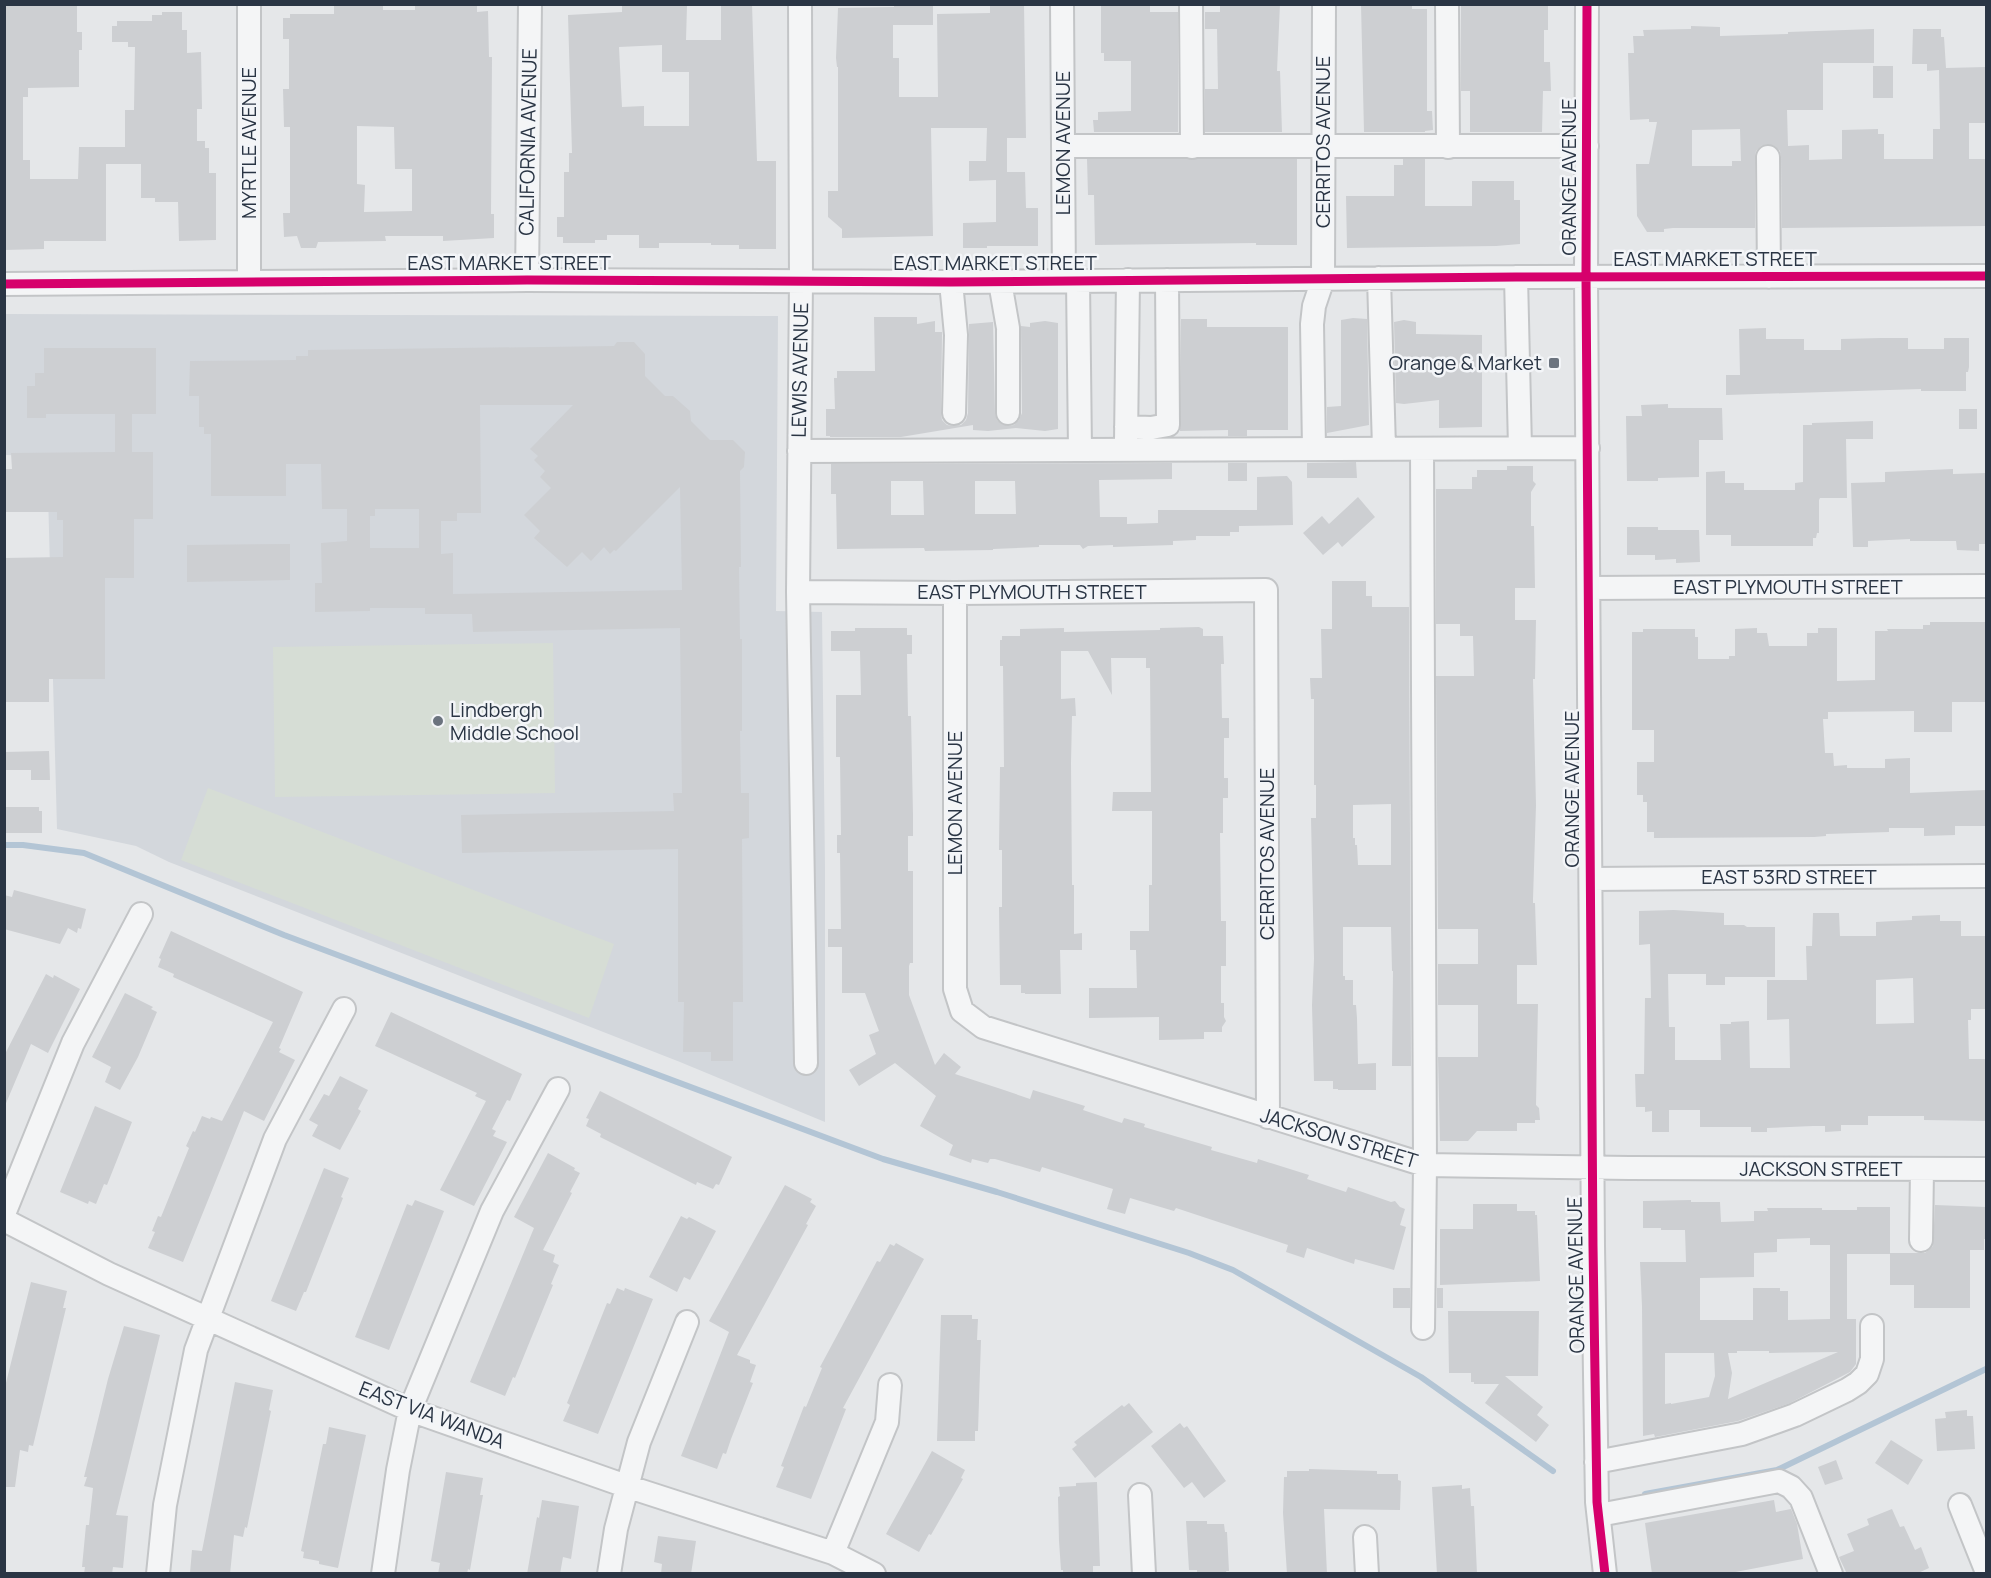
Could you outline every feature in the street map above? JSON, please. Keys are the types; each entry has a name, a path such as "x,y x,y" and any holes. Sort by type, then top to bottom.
{"street":[{"name":"MYRTLE AVENUE","path":"249,4 249,282"},
{"name":"CALIFORNIA AVENUE","path":"526,280 530,4"},
{"name":"LEWIS AVENUE","path":"800,4 801,281 798,592 806,1063"},
{"name":"LEMON AVENUE","path":"1062,4 1063,146 1080,450"},
{"path":"1191,4 1192,147"},
{"name":"CERRITOS AVENUE","path":"1314,449 1311,324 1323,279 1323,4"},
{"path":"1447,4 1448,147"},
{"name":"ORANGE AVENUE","path":"1587,4 1586,277 1596,1462 1605,1574"},
{"path":"1063,146 1587,146"},
{"path":"1768,157 1769,277"},
{"name":"EAST MARKET STREET","path":"4,284 526,280 1000,282 1516,277 1986,276"},
{"path":"1516,277 1520,448"},
{"path":"1379,278 1384,448"},
{"path":"1126,450 1128,280"},
{"path":"1167,280 1168,449"},
{"path":"951,282 956,335 954,413"},
{"path":"1000,282 1008,328 1008,413"},
{"path":"1126,427 1151,428 1168,425"},
{"path":"799,451 1588,448"},
{"path":"1422,449 1425,1165 1423,1328"},
{"name":"EAST PLYMOUTH STREET","path":"1589,588 1986,586"},
{"name":"CERRITOS AVENUE","path":"1266,590 1268,1117"},
{"name":"EAST PLYMOUTH STREET","path":"798,592 1266,590"},
{"name":"LEMON AVENUE","path":"955,593 956,989 962,1011"},
{"name":"EAST 53RD STREET","path":"1591,879 1986,876"},
{"path":"4,1214 73,1043 141,914"},
{"path":"158,1574 165,1505 196,1350 275,1139 344,1009"},
{"name":"JACKSON STREET","path":"962,1011 983,1028 1425,1165 1593,1168 1986,1169"},
{"path":"383,1574 398,1470 411,1410 492,1211 558,1089"},
{"path":"1921,1240 1922,1169"},
{"name":"EAST VIA WANDA","path":"4,1220 109,1274 411,1410 626,1486 834,1553 874,1574"},
{"path":"609,1574 616,1529 639,1442 687,1322"},
{"path":"1596,1462 1742,1434 1795,1415 1837,1395 1858,1383 1867,1374 1872,1359 1872,1326"},
{"path":"834,1553 886,1422 890,1385"},
{"path":"1599,1515 1779,1481 1791,1486 1801,1498 1831,1574"},
{"path":"1140,1495 1144,1574"},
{"path":"1959,1504 1986,1570"},
{"path":"1365,1537 1367,1574"}],"shaded area":[{"name":"Lindbergh Middle School","path":"5,314 778,316 776,611 822,612 825,1122 680,1062 169,862 136,846 57,829 47,456 5,455"},
{"path":"553,643 555,793 275,797 273,647"},
{"path":"208,788 614,944 589,1018 181,860"}],"building":[{"path":"4,4 77,4 77,32 82,32 82,50 79,50 79,87 28,88 28,97 23,97 23,160 30,160 30,179 78,179 79,147 125,147 125,110 134,110 135,47 128,47 128,42 112,42 112,26 117,26 117,21 152,21 152,15 162,15 162,12 182,12 182,30 187,30 187,53 201,52 202,109 197,109 197,141 205,141 205,148 209,148 209,173 216,173 216,240 179,241 178,202 155,202 155,198 141,198 141,164 106,164 106,241 44,241 44,249 4,250 4,142 6,142"},
{"path":"334,4 383,4 383,10 415,10 415,4 477,4 477,12 488,11 489,57 492,57 491,214 494,214 494,238 443,241 443,236 385,236 386,241 318,242 316,248 301,248 297,236 284,237 283,213 290,213 290,127 284,127 283,89 289,89 289,39 283,39 283,18 290,18 290,14 334,14","holes":["357,126 394,127 395,169 412,169 412,211 364,212 365,185 357,184"]},
{"path":"622,4 687,6 686,40 721,40 721,4 752,4 757,161 776,161 776,249 739,249 739,245 711,245 711,243 659,243 659,248 639,248 639,235 607,235 607,240 595,240 595,243 563,243 563,237 557,237 557,217 564,217 564,172 569,172 569,153 572,153 568,15 622,12","holes":["662,45 662,72 689,72 689,126 644,126 644,106 622,107 619,47"]},
{"path":"894,4 933,4 933,25 893,25 893,58 899,58 899,97 938,97 937,14 990,13 990,4 1024,4 1026,138 1007,138 1007,172 1025,172 1026,208 1038,208 1038,246 963,248 963,223 996,222 996,180 969,181 969,161 986,161 987,128 931,128 933,236 842,238 842,229 828,217 828,191 838,191 838,67 836,58 838,8 894,7"},
{"path":"1101,4 1150,4 1150,12 1178,12 1178,132 1094,132 1093,120 1098,120 1098,112 1131,111 1131,61 1104,61 1104,53 1101,53"},
{"path":"1220,4 1280,4 1277,71 1280,71 1282,132 1205,132 1205,89 1218,89 1217,29 1205,29 1205,12 1220,12"},
{"path":"1361,4 1412,4 1412,9 1427,9 1427,111 1432,111 1433,130 1364,132"},
{"path":"1461,4 1548,4 1548,30 1544,30 1544,62 1550,62 1551,91 1543,91 1542,132 1470,132 1470,91 1461,91"},
{"path":"1691,26 1720,27 1720,36 1874,29 1874,63 1823,63 1823,110 1787,110 1788,146 1809,145 1809,160 1842,159 1842,130 1878,129 1878,134 1884,134 1884,159 1933,159 1933,129 1940,129 1939,70 1927,71 1927,64 1912,64 1913,29 1941,29 1941,37 1944,37 1946,68 1986,67 1986,123 1969,123 1969,159 1986,159 1986,226 1782,228 1781,156 1775,146 1767,144 1756,151 1755,157 1755,228 1673,228 1664,229 1664,232 1647,232 1637,216 1636,164 1649,164 1657,122 1649,122 1649,119 1630,120 1628,53 1634,53 1633,36 1644,36 1643,30 1691,29","holes":["1740,129 1741,161 1732,161 1732,166 1692,166 1692,130"]},
{"path":"1873,66 1893,66 1893,98 1873,98"},
{"path":"1087,159 1297,159 1297,245 1256,245 1256,243 1095,245 1094,195 1088,195"},
{"path":"1403,159 1425,159 1425,206 1472,206 1472,181 1514,181 1514,200 1520,200 1520,244 1347,248 1346,196 1394,196 1394,165 1403,165"},
{"path":"874,317 917,317 917,324 935,321 935,332 942,332 942,420 947,425 953,426 961,425 968,413 969,324 993,322 995,414 1001,424 1009,426 1019,420 1022,413 1021,326 1030,327 1030,323 1045,321 1058,323 1058,429 1045,431 1016,428 988,431 973,430 973,425 901,437 826,436 826,409 835,409 834,378 837,378 837,371 875,371"},
{"path":"1181,319 1207,319 1207,327 1288,327 1288,430 1247,430 1247,436 1228,436 1228,430 1180,431"},
{"path":"1367,319 1369,425 1327,433 1327,407 1341,406 1341,320"},
{"path":"1404,320 1416,322 1416,334 1482,335 1482,427 1439,428 1439,400 1396,403 1394,322"},
{"path":"1766,328 1766,339 1804,339 1804,350 1841,350 1841,339 1881,338 1908,338 1908,349 1944,349 1944,338 1969,338 1966,391 1921,391 1921,389 1726,395 1726,375 1740,375 1739,329"},
{"path":"617,342 634,342 645,354 645,376 665,396 673,396 690,411 691,421 710,440 733,440 745,452 744,467 740,471 742,731 740,731 741,793 749,793 749,838 742,839 743,1002 733,1002 733,1061 711,1061 711,1052 683,1052 684,1002 678,1002 678,849 462,853 461,815 674,811 673,793 682,793 680,628 473,632 472,614 425,614 425,608 370,608 370,611 315,612 315,583 322,583 321,543 347,541 347,509 322,509 321,464 286,464 286,496 211,496 211,434 204,434 204,427 199,427 199,396 189,396 190,361 296,360 296,356 308,356 308,350 614,346","holes":["480,405 573,405 530,449 538,456 534,460 545,471 540,477 551,488 524,515 540,531 534,538 567,567 582,552 591,561 604,547 610,554 616,551 680,487 682,590 453,594 453,553 441,554 441,521 457,521 457,513 481,513","375,509 419,509 419,548 370,548 370,516 375,516"]},
{"path":"44,348 156,348 156,414 132,414 132,452 153,452 153,519 134,519 134,578 105,578 105,679 49,679 49,702 4,702 4,558 63,557 63,520 57,520 57,512 4,512 4,469 12,469 11,453 115,452 115,414 46,414 46,418 27,418 27,386 35,386 35,373 44,373"},
{"path":"1668,404 1668,408 1722,408 1723,440 1699,440 1699,477 1627,481 1626,416 1642,416 1641,405"},
{"path":"1959,409 1977,409 1977,429 1959,429"},
{"path":"1873,421 1873,439 1846,439 1847,498 1820,498 1819,533 1816,538 1813,538 1813,546 1731,546 1731,535 1706,535 1706,472 1725,471 1725,483 1744,483 1744,490 1795,490 1795,483 1803,482 1803,425"},
{"path":"1356,462 1357,478 1307,478 1307,463"},
{"path":"1172,463 1172,479 1099,480 1100,517 1127,517 1127,524 1158,523 1158,510 1257,510 1257,477 1287,476 1292,482 1293,525 1239,526 1239,532 1230,532 1230,536 1196,536 1196,540 1173,541 1173,545 1088,546 1083,549 1080,545 1039,545 1039,547 993,550 925,551 924,548 837,549 836,494 831,494 831,464","holes":["891,481 923,481 924,515 891,515","975,481 1015,481 1016,514 975,514"]},
{"path":"1228,463 1247,463 1247,481 1228,481"},
{"path":"1507,466 1533,466 1533,481 1536,484 1531,492 1535,588 1515,588 1515,620 1536,620 1535,679 1533,679 1536,805 1533,903 1535,903 1537,965 1517,965 1517,1004 1538,1004 1536,1105 1539,1108 1540,1120 1535,1120 1535,1123 1517,1123 1517,1131 1477,1131 1468,1141 1440,1141 1438,1057 1478,1057 1478,1005 1438,1005 1438,964 1478,964 1478,929 1438,929 1436,676 1474,676 1473,636 1460,636 1460,624 1436,624 1436,489 1472,489 1472,477 1477,477 1477,470 1507,470"},
{"path":"1953,469 1953,474 1986,473 1986,544 1979,544 1979,551 1957,550 1956,541 1910,541 1910,539 1868,541 1868,547 1853,547 1851,483 1885,482 1885,472"},
{"path":"1358,497 1375,517 1342,547 1338,542 1323,555 1303,533 1322,516 1329,524"},
{"path":"1627,527 1699,530 1700,562 1676,563 1676,559 1655,560 1655,555 1627,555"},
{"path":"290,544 290,580 187,582 187,545"},
{"path":"1332,581 1366,581 1366,596 1372,596 1372,607 1409,607 1411,1066 1392,1066 1391,927 1343,927 1343,976 1345,980 1353,980 1358,1064 1376,1063 1376,1090 1338,1090 1333,1089 1333,1081 1314,1081 1311,818 1316,818 1316,785 1314,785 1314,699 1311,699 1310,678 1322,678 1321,629 1332,629","holes":["1391,804 1391,865 1358,865 1357,845 1353,838 1353,805"]},
{"path":"1930,622 1986,622 1986,702 1952,702 1952,732 1914,732 1914,711 1828,712 1828,719 1823,719 1825,753 1833,753 1834,766 1847,765 1847,768 1885,768 1885,759 1910,758 1910,793 1986,790 1986,826 1955,826 1955,835 1924,836 1924,828 1889,828 1889,832 1826,834 1826,836 1814,837 1654,838 1654,832 1647,832 1647,802 1643,802 1643,795 1637,795 1637,762 1654,762 1654,730 1632,730 1632,632 1643,632 1643,629 1695,629 1695,637 1698,637 1698,659 1729,659 1729,656 1735,656 1735,629 1757,628 1757,633 1767,633 1769,646 1807,646 1807,633 1818,633 1818,628 1837,628 1837,681 1875,680 1875,631 1923,629 1923,625 1930,625"},
{"path":"1199,627 1203,629 1203,636 1223,636 1222,718 1229,718 1229,738 1224,738 1224,778 1228,778 1228,798 1223,798 1223,833 1220,833 1221,921 1226,921 1226,966 1221,966 1221,1003 1224,1003 1226,1021 1222,1032 1204,1032 1204,1039 1159,1040 1159,1017 1089,1018 1089,988 1137,988 1136,950 1130,950 1130,931 1149,931 1149,885 1152,885 1152,811 1112,811 1113,792 1151,792 1150,668 1146,668 1146,658 1111,658 1112,695 1088,651 1061,651 1061,699 1075,698 1076,716 1072,716 1071,763 1072,885 1074,885 1074,934 1082,933 1082,950 1060,950 1061,994 1025,994 1021,993 1021,985 1000,985 999,907 1002,907 1002,850 999,850 1000,767 1004,767 1003,666 1000,666 1000,640 1002,636 1020,636 1020,629 1064,628 1064,632"},
{"path":"855,628 907,628 907,635 912,635 912,654 907,654 913,815 913,836 908,836 908,871 913,871 913,963 909,966 909,995 935,1065 944,1053 961,1067 955,1074 1030,1099 1033,1090 1085,1106 1083,1110 1122,1123 1124,1118 1145,1124 1144,1127 1212,1147 1211,1150 1257,1163 1258,1159 1309,1175 1307,1179 1346,1192 1348,1187 1391,1202 1395,1201 1405,1209 1400,1225 1406,1227 1394,1270 1355,1259 1354,1264 1307,1248 1304,1258 1286,1252 1288,1245 1176,1208 1174,1211 1130,1198 1125,1214 1107,1209 1113,1189 1042,1167 1040,1172 995,1159 990,1159 988,1163 972,1159 971,1163 949,1155 953,1145 920,1126 936,1096 895,1063 859,1086 849,1070 876,1054 869,1035 879,1031 865,993 842,993 842,947 828,947 828,929 841,929 840,853 837,853 837,835 841,835 840,757 836,757 836,695 861,695 860,651 831,651 831,631 855,631"},
{"path":"49,751 50,780 31,780 31,770 4,770 4,752"},
{"path":"4,807 39,807 39,811 42,811 42,833 4,833"},
{"path":"14,890 86,909 81,929 78,928 77,933 68,928 60,944 4,929 4,895 12,897"},
{"path":"1674,910 1724,913 1724,925 1775,927 1775,977 1725,977 1725,985 1706,985 1706,974 1668,974 1669,1027 1675,1027 1675,1060 1721,1060 1720,1024 1749,1021 1750,1068 1790,1068 1789,1019 1767,1020 1767,980 1807,980 1806,946 1812,946 1813,913 1839,913 1840,936 1876,936 1876,922 1912,920 1912,916 1940,915 1940,921 1961,921 1961,936 1986,936 1986,1009 1971,1009 1971,1020 1968,1020 1969,1059 1986,1059 1986,1121 1924,1120 1924,1116 1868,1116 1868,1125 1841,1125 1841,1131 1825,1132 1825,1126 1813,1126 1767,1128 1767,1132 1751,1132 1751,1127 1700,1127 1700,1110 1669,1110 1669,1132 1652,1132 1652,1111 1645,1112 1645,1107 1636,1107 1635,1074 1644,1074 1645,998 1651,998 1650,944 1639,945 1639,911","holes":["1913,978 1914,1023 1876,1024 1876,980"]},
{"path":"171,931 303,992 279,1048 281,1049 279,1052 295,1060 264,1121 244,1111 183,1262 148,1248 155,1232 152,1231 158,1216 161,1217 189,1148 186,1146 193,1131 195,1132 202,1116 222,1121 273,1022 173,977 174,974 158,967 161,959 159,958"},
{"path":"46,974 53,978 54,975 80,989 48,1053 31,1044 4,1108 4,1056"},
{"path":"125,993 153,1007 151,1009 157,1012 138,1057 120,1090 105,1082 111,1067 92,1057"},
{"path":"391,1012 522,1074 510,1101 507,1100 492,1129 496,1131 493,1136 507,1142 474,1206 440,1190 486,1101 475,1096 477,1093 375,1046"},
{"path":"340,1076 368,1090 358,1109 361,1111 340,1150 312,1136 318,1125 309,1120 324,1094 329,1096"},
{"path":"600,1091 732,1157 719,1185 716,1184 713,1189 697,1182 696,1185 600,1137 601,1134 586,1126 589,1119 586,1118"},
{"path":"95,1106 132,1122 107,1185 104,1184 96,1204 89,1201 88,1204 60,1192"},
{"path":"548,1153 580,1173 543,1250 555,1255 553,1262 559,1265 515,1378 513,1377 505,1396 470,1382 534,1228 514,1217"},
{"path":"324,1168 349,1178 306,1292 296,1311 271,1301"},
{"path":"785,1185 812,1199 810,1202 816,1206 806,1224 808,1225 737,1355 756,1365 750,1382 753,1383 726,1454 723,1453 717,1469 681,1456 729,1332 709,1321"},
{"path":"415,1200 444,1211 389,1350 355,1337 407,1204 412,1206"},
{"path":"1643,1201 1720,1202 1721,1222 1754,1221 1754,1211 1768,1211 1767,1208 1857,1210 1857,1207 1890,1207 1890,1254 1847,1254 1847,1319 1856,1319 1856,1364 1850,1372 1790,1403 1738,1421 1655,1437 1654,1434 1643,1436 1640,1262 1686,1262 1685,1230 1643,1228","holes":["1810,1238 1810,1245 1830,1245 1830,1319 1788,1320 1788,1291 1780,1291 1780,1288 1753,1288 1753,1320 1700,1320 1700,1278 1754,1277 1754,1253 1777,1252 1777,1239","1737,1351 1838,1352 1728,1399 1732,1373 1728,1353 1737,1353","1665,1353 1714,1353 1715,1376 1709,1397 1665,1404"]},
{"path":"1473,1204 1517,1204 1517,1211 1535,1211 1540,1281 1440,1285 1440,1229 1473,1229"},
{"path":"1935,1205 1986,1207 1984,1250 1970,1250 1970,1308 1914,1308 1914,1285 1890,1285 1890,1253 1925,1253 1933,1246"},
{"path":"681,1216 687,1219 689,1217 716,1231 690,1280 684,1277 677,1292 649,1277"},
{"path":"896,1243 924,1259 843,1408 846,1409 811,1499 776,1487 784,1467 781,1466 804,1406 806,1407 822,1368 820,1367 877,1261 880,1262 890,1244 894,1246"},
{"path":"31,1282 67,1291 63,1308 66,1308 33,1446 29,1445 28,1452 20,1450 15,1487 4,1487 4,1391"},
{"path":"617,1288 624,1291 625,1288 653,1299 598,1434 563,1421 570,1405 567,1403 607,1303 610,1304"},
{"path":"1393,1288 1410,1288 1410,1308 1393,1308"},
{"path":"1437,1288 1443,1288 1443,1308 1437,1308"},
{"path":"1448,1311 1539,1311 1538,1376 1505,1376 1543,1407 1537,1415 1549,1425 1536,1442 1485,1403 1499,1384 1474,1384 1471,1382 1471,1373 1449,1373"},
{"path":"941,1315 972,1315 972,1319 978,1319 977,1340 981,1340 978,1431 975,1431 975,1441 937,1441"},
{"path":"124,1326 160,1335 116,1515 128,1516 123,1568 113,1567 112,1574 84,1574 85,1567 82,1567 86,1525 89,1525 93,1488 84,1486 87,1477 84,1477 108,1379"},
{"path":"235,1382 273,1390 269,1410 271,1411 247,1528 245,1527 243,1537 234,1535 230,1574 190,1573 192,1550 202,1551"},
{"path":"1129,1403 1153,1432 1095,1478 1072,1449 1077,1445 1074,1442 1122,1405 1124,1407"},
{"path":"1967,1410 1967,1416 1973,1416 1975,1449 1937,1451 1935,1419 1946,1418 1945,1412"},
{"path":"1180,1423 1184,1428 1187,1426 1226,1481 1204,1498 1192,1482 1184,1488 1151,1446"},
{"path":"329,1427 366,1435 338,1568 303,1558 304,1552 301,1551 323,1444 326,1444"},
{"path":"1891,1440 1923,1460 1908,1485 1875,1463"},
{"path":"932,1451 965,1470 961,1478 963,1479 919,1552 886,1534"},
{"path":"1836,1460 1843,1479 1825,1485 1818,1467"},
{"path":"1309,1469 1377,1471 1377,1474 1398,1474 1398,1480 1401,1481 1400,1510 1324,1509 1327,1574 1287,1574 1283,1513 1284,1477 1287,1477 1287,1471 1309,1471"},
{"path":"446,1472 483,1478 480,1495 483,1495 470,1570 468,1569 467,1574 438,1574 440,1563 431,1561"},
{"path":"1097,1482 1100,1566 1093,1566 1093,1574 1063,1574 1059,1541 1059,1487"},
{"path":"1462,1485 1462,1489 1470,1488 1471,1506 1474,1506 1477,1574 1437,1574 1432,1487"},
{"path":"542,1500 579,1506 571,1559 563,1557 560,1574 527,1574"},
{"path":"1774,1500 1776,1512 1791,1509 1797,1524 1803,1559 1725,1574 1652,1574 1645,1523"},
{"path":"1892,1509 1900,1527 1904,1526 1915,1550 1921,1547 1929,1568 1916,1574 1847,1574 1839,1557 1854,1551 1847,1534 1869,1525 1867,1519"},
{"path":"1186,1521 1224,1524 1225,1532 1227,1532 1229,1571 1226,1571 1227,1574 1197,1574 1197,1570 1189,1570"},
{"path":"658,1536 696,1541 691,1574 661,1574 662,1564 654,1562"}],"waterway":[{"path":"4,845 23,845 84,853 284,935 883,1159 997,1192 1189,1253 1233,1270 1421,1377 1553,1471"},
{"path":"1645,1494 1777,1470 1986,1369"}],"cycle path":[{"path":"1587,4 1586,277 1593,1246 1597,1502 1605,1574"},
{"path":"4,284 527,280 951,282 1986,276"}],"place":[{"name":"Orange & Market","path":"1554,363"},
{"name":"Lindbergh Middle School","path":"438,721"}]}
